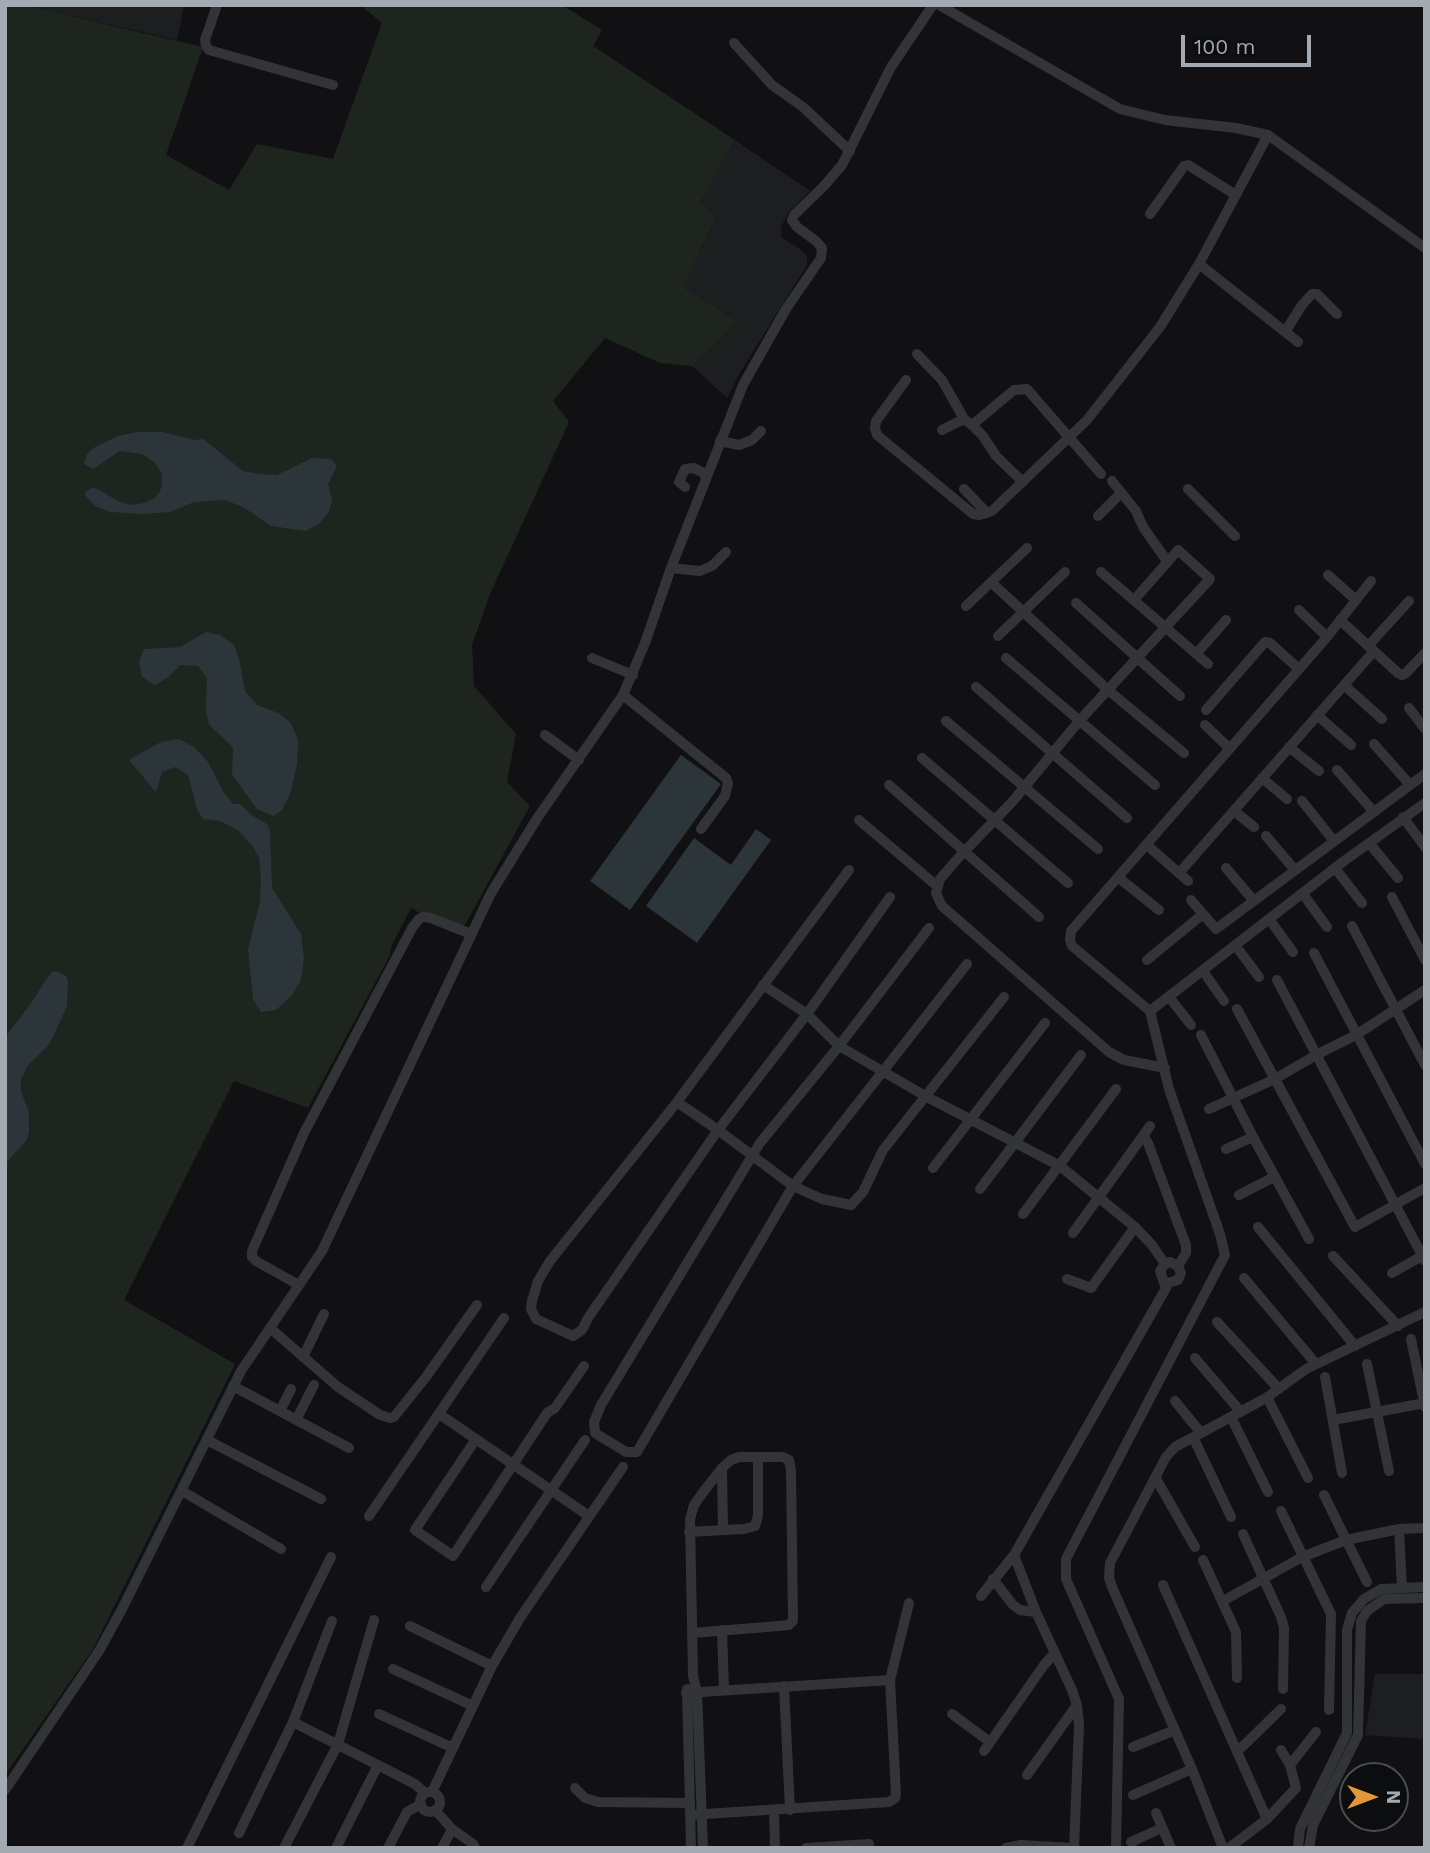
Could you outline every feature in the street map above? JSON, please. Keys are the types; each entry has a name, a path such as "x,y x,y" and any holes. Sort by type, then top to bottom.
{"street":[{"path":"217,5 205,40 209,50 333,85"},
{"path":"5,1790 99,1651 233,1386 322,1251 498,882 633,675 671,568 750,371 786,309 821,258 822,248 797,227 792,220 794,215 833,177 850,151 891,67 933,5"},
{"path":"939,5 1120,110 1165,120 1236,128 1268,135 1425,248"},
{"path":"734,43 772,85 803,107 850,151"},
{"path":"906,380 876,421 874,429 877,435 974,514 987,513 1070,439 1160,327 1199,264 1268,135"},
{"path":"1150,214 1184,166 1188,165 1236,195"},
{"path":"1199,264 1298,342"},
{"path":"1284,332 1312,294 1317,294 1337,314"},
{"path":"917,354 942,380 968,422 983,436 996,456 1023,482"},
{"path":"942,430 968,422 1014,390 1024,388 1101,474"},
{"path":"720,441 739,445 752,440 761,431"},
{"path":"685,487 680,482 685,469 694,468 707,475"},
{"path":"1112,481 1136,511 1143,527 1167,561"},
{"path":"964,489 987,513"},
{"path":"1188,489 1235,536"},
{"path":"1098,516 1121,493"},
{"path":"966,606 1027,548"},
{"path":"1134,600 1175,551 1180,551 1210,579 1080,720 1025,788 965,850 937,886 936,893 942,906 1109,1052 1142,1066 1165,1068"},
{"path":"671,568 700,571 712,566 726,552"},
{"path":"998,636 1065,572"},
{"path":"1101,572 1208,664"},
{"path":"1328,575 1356,600"},
{"path":"1116,1848 1119,1699 1066,1579 1066,1559 1225,1255 1169,1089 1150,1011 1072,946 1069,940 1077,922 1119,878 1327,637 1371,581"},
{"path":"992,583 1108,690 1184,753"},
{"path":"1180,872 1344,685 1409,601"},
{"path":"1076,603 1180,696"},
{"path":"1299,610 1327,637"},
{"path":"1196,654 1226,620"},
{"path":"1340,620 1402,675 1425,653"},
{"path":"1206,710 1265,642 1270,643 1298,669"},
{"path":"592,658 633,675"},
{"path":"1006,658 1155,785"},
{"path":"1344,685 1382,719"},
{"path":"976,687 1127,818"},
{"path":"622,695 726,778 726,796 701,829"},
{"path":"1409,708 1425,729"},
{"path":"1317,715 1351,745"},
{"path":"946,721 1098,849"},
{"path":"1205,725 1229,748"},
{"path":"545,735 579,760"},
{"path":"1374,744 1410,785"},
{"path":"1289,747 1319,771"},
{"path":"922,758 1068,883"},
{"path":"1337,770 1374,812"},
{"path":"1191,900 1216,929 1425,774"},
{"path":"1262,778 1287,799"},
{"path":"889,785 1039,917"},
{"path":"1302,801 1334,841"},
{"path":"1150,1011 1368,843 1425,803"},
{"path":"1234,811 1254,827"},
{"path":"1403,817 1425,847"},
{"path":"859,820 937,886"},
{"path":"1266,836 1295,870"},
{"path":"1368,843 1398,878"},
{"path":"1147,845 1188,881"},
{"path":"1226,868 1254,901"},
{"path":"1335,868 1362,903"},
{"path":"849,870 677,1102 543,1272 531,1301 531,1309 536,1319 573,1336 582,1330 718,1130 807,1014 890,897"},
{"path":"1119,878 1158,910"},
{"path":"1303,894 1327,927"},
{"path":"1392,897 1425,960"},
{"path":"1147,960 1203,914"},
{"path":"299,1285 256,1261 252,1257 252,1251 304,1133 419,919 431,918 471,934"},
{"path":"1269,919 1293,952"},
{"path":"1352,926 1425,1065"},
{"path":"929,928 839,1046 760,1143 601,1405 594,1422 595,1433 626,1452 637,1452 793,1186 967,964"},
{"path":"1235,945 1259,977"},
{"path":"1314,953 1425,1164"},
{"path":"1203,971 1224,1001"},
{"path":"1277,980 1423,1258 1392,1273"},
{"path":"764,985 807,1014 839,1046 927,1097 1060,1166 1135,1227 1165,1264"},
{"path":"1209,1108 1276,1079 1356,1035 1425,990"},
{"path":"677,1102 793,1186 822,1199 851,1205 863,1192 883,1150 1004,997"},
{"path":"1170,998 1191,1025"},
{"path":"1237,1009 1355,1227 1425,1188"},
{"path":"933,1168 1045,1023"},
{"path":"1200,1035 1252,1137 1309,1239"},
{"path":"980,1189 1081,1055"},
{"path":"1023,1214 1116,1089"},
{"path":"1073,1233 1150,1126"},
{"path":"981,1596 1014,1555 1168,1283 1175,1282 1180,1277 1178,1266 1186,1253 1186,1245 1149,1143 1143,1136"},
{"path":"1226,1149 1252,1137"},
{"path":"1238,1195 1274,1177"},
{"path":"1067,1279 1091,1288 1135,1227"},
{"path":"1258,1227 1355,1346"},
{"path":"1333,1256 1398,1326"},
{"path":"1166,1288 1160,1275 1165,1264 1170,1262 1178,1266"},
{"path":"1244,1278 1316,1364"},
{"path":"270,1328 338,1387 380,1415 390,1418 394,1417 426,1377 477,1305"},
{"path":"1223,1848 1192,1769 1112,1587 1108,1570 1113,1555 1170,1451 1268,1397 1316,1364 1425,1312"},
{"path":"303,1357 324,1314"},
{"path":"369,1516 504,1318"},
{"path":"1217,1322 1279,1389"},
{"path":"1333,1420 1424,1404 1411,1339"},
{"path":"1195,1358 1236,1415 1268,1492"},
{"path":"1367,1364 1389,1471"},
{"path":"477,1439 415,1530 453,1556 547,1413 555,1408 584,1366"},
{"path":"1325,1377 1342,1473"},
{"path":"296,1420 314,1385"},
{"path":"233,1386 349,1448"},
{"path":"280,1411 291,1389"},
{"path":"1268,1397 1308,1478"},
{"path":"1175,1401 1197,1435 1231,1517"},
{"path":"439,1414 589,1516"},
{"path":"207,1440 320,1499"},
{"path":"486,1587 584,1440"},
{"path":"691,1848 689,1803 693,1676 689,1532 690,1519 694,1505 722,1468 739,1458 783,1457 789,1460 794,1616 789,1625 692,1633"},
{"path":"689,1532 751,1528 757,1522 758,1458"},
{"path":"388,1848 407,1812 426,1796 520,1618 623,1467"},
{"path":"722,1468 723,1530"},
{"path":"1155,1477 1195,1547"},
{"path":"182,1491 281,1549"},
{"path":"1324,1494 1367,1582"},
{"path":"1281,1511 1331,1614 1329,1710"},
{"path":"1223,1601 1302,1557 1346,1540 1399,1529 1425,1528"},
{"path":"1399,1529 1402,1587"},
{"path":"1243,1534 1284,1628 1283,1689"},
{"path":"1006,1848 1073,1848 1079,1725 1077,1705 1014,1555"},
{"path":"187,1848 331,1557"},
{"path":"1203,1560 1223,1601 1238,1642 1237,1678"},
{"path":"993,1579 1013,1605 1020,1610 1036,1612"},
{"path":"1163,1585 1267,1819"},
{"path":"1298,1848 1300,1829 1347,1733 1349,1621 1358,1605 1370,1594 1388,1588 1425,1587"},
{"path":"1309,1848 1313,1825 1358,1735 1361,1621 1367,1611 1384,1599 1425,1598"},
{"path":"690,1815 889,1802 895,1798 890,1681 909,1603"},
{"path":"284,1848 338,1744 374,1620"},
{"path":"239,1833 293,1722 332,1621"},
{"path":"410,1626 492,1667"},
{"path":"722,1630 724,1689"},
{"path":"984,1751 1055,1653"},
{"path":"393,1669 473,1706"},
{"path":"691,1692 890,1681"},
{"path":"784,1686 790,1810"},
{"path":"691,1692 703,1848"},
{"path":"1027,1775 1077,1705"},
{"path":"1237,1752 1280,1709"},
{"path":"379,1714 453,1748"},
{"path":"952,1714 990,1741"},
{"path":"293,1722 415,1784 426,1796 426,1811 435,1810"},
{"path":"1133,1747 1175,1730"},
{"path":"1290,1765 1316,1732"},
{"path":"1229,1848 1267,1819 1296,1788 1290,1765 1281,1750"},
{"path":"336,1848 378,1765"},
{"path":"1133,1795 1192,1769"},
{"path":"575,1788 585,1798 598,1802 689,1803"},
{"path":"426,1796 436,1794 440,1802 435,1810"},
{"path":"435,1810 475,1848"},
{"path":"774,1811 775,1848"},
{"path":"1156,1813 1171,1848"},
{"path":"1131,1842 1162,1828"},
{"path":"442,1848 452,1829"},
{"path":"806,1848 869,1844"}],"shaded area":[{"path":"5,5 24,5 203,47 166,155 229,190 257,144 333,159 382,23 364,8 366,5 562,5 602,30 593,46 735,140 701,201 716,218 683,287 738,322 692,366 660,363 605,338 553,401 569,422 490,594 472,645 474,686 516,734 507,782 530,806 460,934 411,908 391,947 390,955 308,1108 234,1081 124,1300 235,1364 93,1649 5,1775"},
{"path":"24,5 184,5 177,40"},
{"path":"735,140 810,191 788,213 781,227 781,237 807,256 807,265 727,398 692,366 738,322 683,287 716,218 701,201"},
{"path":"138,432 163,432 194,440 203,439 243,471 260,474 277,475 312,458 331,459 337,466 328,484 332,501 329,512 320,523 306,531 271,526 243,507 225,500 194,502 170,512 143,514 111,512 95,506 85,495 86,491 94,487 130,505 144,503 159,493 162,473 155,463 142,454 120,451 93,469 84,464 87,454 95,447 118,436"},
{"path":"206,632 220,635 234,645 245,691 257,705 278,713 291,723 298,740 297,764 290,794 282,810 273,816 257,809 232,774 233,747 209,725 206,710 207,678 198,666 180,665 155,685 142,677 139,661 144,649 180,647"},
{"path":"179,739 194,747 208,762 224,793 233,804 240,804 267,824 270,831 272,888 301,934 304,958 301,980 292,995 276,1010 261,1012 253,999 248,949 260,901 261,880 259,858 252,845 238,830 220,821 203,819 197,809 188,775 175,767 162,772 156,792 129,760 161,742"},
{"path":"681,755 721,784 630,910 590,881"},
{"path":"756,829 771,840 697,943 646,906 694,838 731,865"},
{"path":"57,971 66,976 68,981 67,1006 47,1047 28,1065 21,1079 21,1092 29,1112 29,1132 26,1141 5,1164 5,1037 52,972"},
{"path":"1375,1674 1425,1674 1425,1739 1365,1735"}]}
